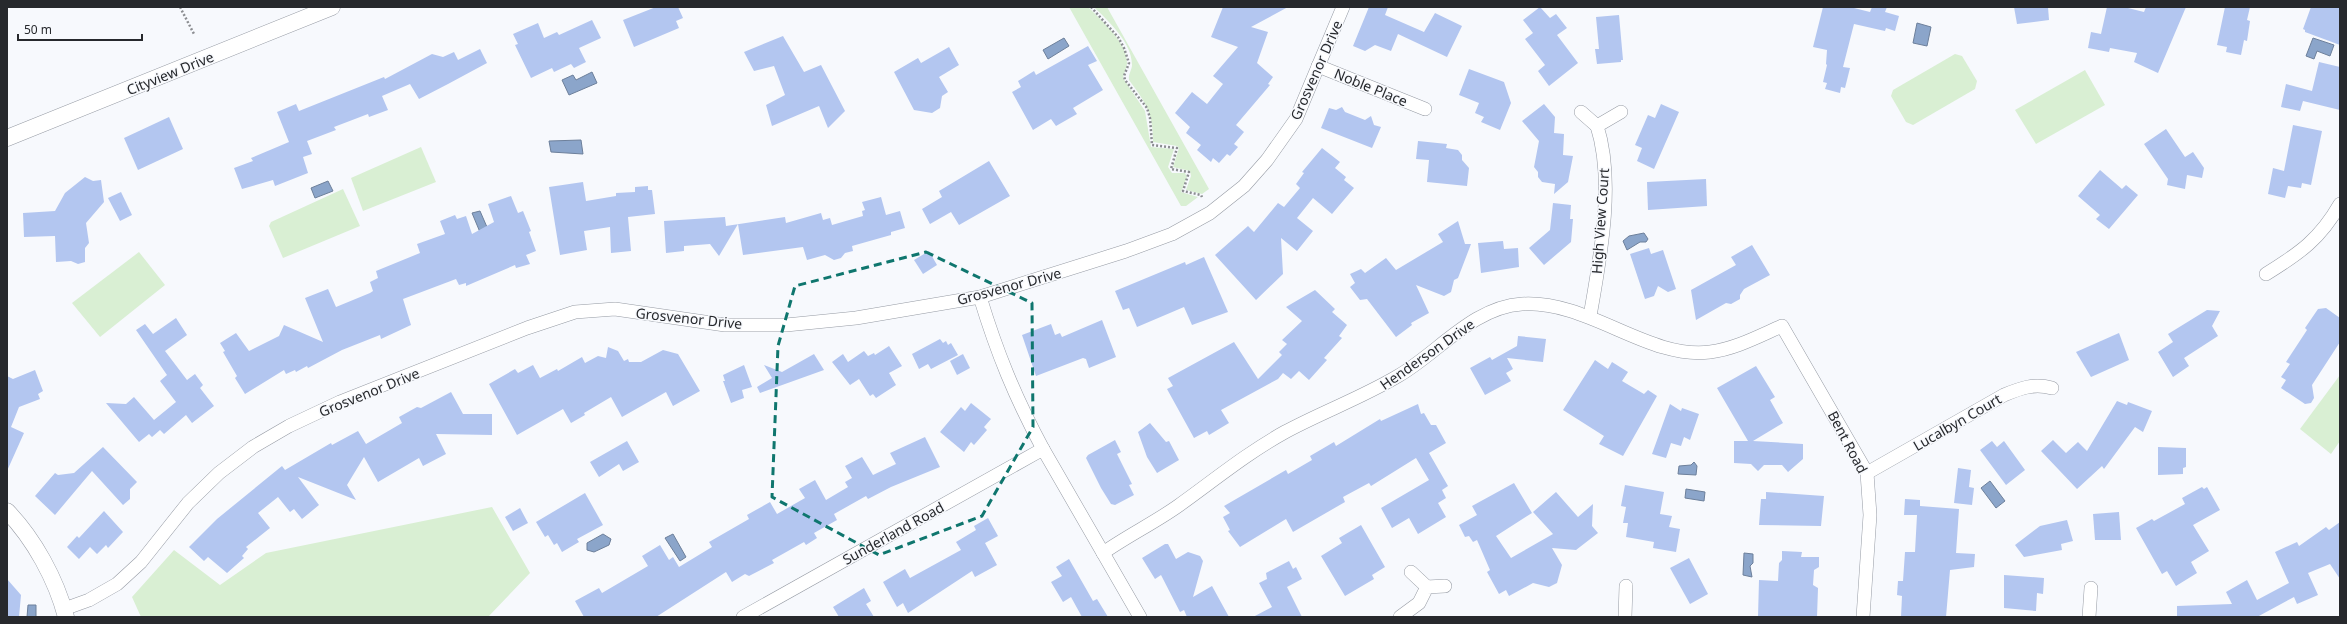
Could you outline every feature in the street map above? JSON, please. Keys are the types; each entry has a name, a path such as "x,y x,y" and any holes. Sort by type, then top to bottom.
{"street":[{"name":"Cityview Drive","path":"7,138 332,7"},
{"name":"Grosvenor Drive","path":"65,613 117,584 141,562 188,503 209,483 253,448 289,426 340,402 575,312 615,309 725,325 786,325 856,318 980,297 1126,251 1172,234 1210,213 1244,186 1268,160 1296,119 1343,7"},
{"name":"Noble Place","path":"1318,66 1424,109"},
{"path":"1581,112 1597,126 1621,112"},
{"name":"High View Court","path":"1590,316 1598,271 1606,167 1597,126"},
{"path":"2266,274 2299,254 2322,231 2340,204"},
{"path":"980,297 996,347 1017,400 1043,449 1140,617"},
{"name":"Henderson Drive","path":"1103,553 1177,507 1235,464 1286,432 1347,404 1400,375 1474,320 1506,307 1522,304 1562,308 1590,316 1653,343 1694,352 1708,352 1728,348 1782,326"},
{"name":"Bent Road","path":"1782,326 1867,473 1870,515 1864,617"},
{"name":"Lucalbyn Court","path":"1867,473 2004,395 2023,387 2039,385 2052,388"},
{"name":"Sunderland Road","path":"743,617 1043,449"},
{"path":"7,511 36,548 65,613"},
{"path":"1411,572 1427,586 1445,586"},
{"path":"1400,617 1419,603 1427,586"},
{"path":"1625,617 1626,586"},
{"path":"2089,617 2091,588"}],"path":[{"path":"180,7 194,34"},
{"path":"1091,7 1118,37 1129,59 1125,80 1147,108 1150,118 1152,145 1177,148 1171,169 1189,172 1183,191 1201,195 1202,198"}],"highlighted area":[{"path":"926,252 1032,303 1033,427 982,516 879,555 772,497 778,346 795,286"}],"green space":[{"path":"1069,7 1088,7 1119,40 1126,55 1127,63 1123,78 1145,111 1151,147 1174,149 1168,167 1172,173 1185,173 1187,177 1181,192 1198,197 1186,206 1181,206"},
{"path":"1094,7 1107,7 1209,189 1202,194 1186,190 1191,176 1190,171 1173,167 1179,148 1177,146 1153,142 1150,116 1140,95 1129,80 1132,65 1128,48 1124,40"},
{"path":"1955,54 1962,56 1977,81 1975,89 1913,125 1906,122 1891,96 1893,90"},
{"path":"2085,70 2105,105 2036,144 2015,110"},
{"path":"421,147 436,182 363,211 351,178"},
{"path":"343,189 360,226 283,258 269,226 271,222"},
{"path":"139,252 165,285 100,337 72,303"},
{"path":"2340,375 2340,441 2331,454 2300,429"},
{"path":"492,507 530,573 488,617 141,617 132,597 174,550 220,585 266,553"}],"water":[{"path":"1917,23 1931,27 1927,46 1913,43"},
{"path":"1064,38 1069,46 1048,59 1043,50"},
{"path":"2313,38 2334,45 2330,56 2317,51 2314,59 2306,56"},
{"path":"592,72 597,83 569,95 562,80 573,75 576,80"},
{"path":"581,140 583,154 551,152 549,141"},
{"path":"328,181 333,191 315,198 311,188"},
{"path":"480,211 490,234 482,237 472,213"},
{"path":"1644,233 1648,239 1646,242 1640,242 1627,250 1623,241 1629,236"},
{"path":"1694,462 1697,466 1696,475 1678,474 1679,466 1691,465"},
{"path":"1990,481 2005,501 1996,508 1981,488"},
{"path":"1686,489 1705,492 1704,501 1685,498"},
{"path":"603,534 611,539 609,545 594,552 587,550 587,543"},
{"path":"673,534 686,557 680,561 665,538"},
{"path":"1744,553 1753,554 1753,563 1750,566 1752,577 1743,575"},
{"path":"28,605 36,605 36,617 27,617"}],"building":[{"path":"656,7 678,7 683,18 676,21 679,28 634,47 623,20"},
{"path":"1223,7 1288,7 1251,27 1268,32 1257,63 1273,77 1268,84 1270,85 1236,125 1244,132 1234,144 1238,147 1230,156 1227,154 1219,163 1213,158 1211,162 1197,150 1201,145 1186,133 1190,127 1175,113 1192,92 1207,104 1223,84 1213,76 1238,47 1211,37"},
{"path":"1369,7 1388,7 1385,15 1424,32 1435,13 1462,26 1447,57 1398,34 1391,51 1375,45 1365,51 1353,46"},
{"path":"1540,7 1550,18 1556,14 1567,28 1557,35 1578,63 1549,86 1538,71 1545,65 1525,39 1533,33 1523,20"},
{"path":"1823,7 1850,7 1870,12 1872,7 1887,7 1885,12 1899,16 1895,31 1886,28 1885,31 1854,24 1843,67 1850,68 1845,88 1841,87 1840,93 1825,89 1827,83 1823,82 1827,65 1827,50 1813,47"},
{"path":"2014,7 2048,7 2049,20 2017,24"},
{"path":"2107,7 2124,7 2144,12 2146,7 2186,7 2158,73 2134,62 2137,53 2110,48 2109,52 2088,48 2091,32 2101,34"},
{"path":"2225,7 2250,7 2247,20 2250,21 2247,41 2244,40 2241,55 2226,52 2227,47 2217,45"},
{"path":"2311,7 2340,7 2340,45 2305,32 2303,29"},
{"path":"1619,15 1623,60 1621,60 1621,62 1597,64 1595,49 1599,49 1596,17"},
{"path":"592,20 601,38 579,48 586,62 574,68 571,64 554,72 552,68 531,78 515,45 518,44 513,34 538,23 544,38 557,32 559,35"},
{"path":"783,36 804,72 821,65 845,111 828,128 819,106 772,126 766,105 785,95 774,66 754,71 744,52"},
{"path":"1088,46 1097,61 1088,65 1103,90 1073,108 1077,114 1056,126 1051,119 1033,130 1012,92 1021,87 1018,81 1034,71 1036,75"},
{"path":"949,47 959,65 939,77 948,92 942,96 940,108 932,113 914,110 894,72 918,58 921,63"},
{"path":"480,49 487,63 448,84 419,99 410,84 382,96 388,110 369,117 368,114 334,127 336,130 307,141 312,154 303,157 308,173 275,186 273,180 242,189 234,168 253,161 251,158 289,142 277,112 296,104 299,111 384,77 385,79 432,54 443,57 454,52 458,60"},
{"path":"2319,62 2340,67 2340,110 2303,101 2300,111 2281,107 2286,84 2312,91"},
{"path":"1469,69 1504,82 1511,103 1500,130 1481,122 1484,117 1475,113 1479,103 1459,95"},
{"path":"1544,104 1555,117 1554,133 1564,134 1563,155 1573,156 1568,182 1554,194 1555,184 1542,182 1538,177 1538,172 1534,167 1539,141 1522,121"},
{"path":"1661,104 1679,112 1654,169 1637,161 1642,148 1635,145 1648,115 1655,118"},
{"path":"1342,107 1345,112 1365,120 1371,116 1374,125 1381,127 1372,148 1321,128 1329,108 1336,110"},
{"path":"169,117 183,149 138,170 124,138"},
{"path":"2293,125 2322,131 2311,185 2302,183 2301,188 2288,186 2285,198 2268,194 2273,168 2284,171"},
{"path":"2166,129 2185,157 2193,152 2204,168 2202,178 2187,175 2185,189 2167,185 2168,179 2144,144"},
{"path":"1418,141 1447,144 1446,148 1458,150 1462,155 1462,160 1469,168 1467,186 1427,182 1429,160 1416,159"},
{"path":"1322,148 1340,162 1335,168 1346,177 1344,180 1354,188 1332,214 1313,198 1297,218 1313,231 1297,251 1281,238 1283,274 1256,300 1215,255 1248,226 1254,232 1278,203 1284,207 1300,188 1296,184 1304,173 1302,172"},
{"path":"989,161 1010,196 959,225 951,212 930,224 922,209 942,197 939,191"},
{"path":"2100,170 2122,189 2126,185 2138,195 2109,229 2096,219 2100,215 2078,196"},
{"path":"85,177 93,181 101,180 104,202 86,223 89,243 85,248 85,262 78,264 71,261 56,262 55,236 24,237 23,213 55,211 65,193"},
{"path":"1706,179 1707,206 1648,210 1647,182"},
{"path":"583,182 586,201 616,196 616,193 635,192 635,187 648,186 648,190 652,190 655,214 628,217 631,251 611,253 610,227 584,231 587,250 560,255 549,187"},
{"path":"121,192 132,215 120,221 108,198"},
{"path":"511,196 518,213 523,211 531,231 529,232 536,251 526,255 530,264 516,268 515,265 466,286 466,283 459,285 456,279 403,299 411,325 381,339 380,335 342,350 308,368 307,366 296,372 295,370 286,374 284,370 245,394 235,378 237,376 223,352 225,351 220,343 236,333 249,351 279,336 284,325 323,342 305,298 328,289 336,307 370,293 373,291 370,282 378,278 376,271 420,253 417,244 445,234 440,221 455,215 457,219 466,216 472,234 494,222 488,204"},
{"path":"881,197 886,215 900,211 905,228 891,232 891,235 852,246 853,251 845,253 841,258 834,260 825,255 807,260 803,247 743,255 738,224 785,217 786,223 821,213 823,220 830,218 832,225 863,216 862,211 865,210 862,202"},
{"path":"1553,203 1571,205 1570,219 1573,219 1571,242 1544,265 1529,248 1550,230"},
{"path":"725,217 726,226 738,224 719,256 710,244 684,246 684,251 666,253 664,221"},
{"path":"1458,221 1465,244 1471,244 1458,278 1454,280 1451,292 1444,296 1416,285 1429,313 1411,323 1412,325 1396,337 1367,299 1360,300 1350,287 1355,283 1350,274 1361,269 1365,273 1386,258 1396,270 1443,242 1438,234"},
{"path":"1503,241 1504,249 1518,248 1519,267 1481,273 1478,243"},
{"path":"1752,245 1770,275 1744,289 1740,295 1740,299 1731,304 1726,303 1696,320 1691,290 1736,265 1731,257"},
{"path":"1649,248 1651,254 1663,250 1676,289 1668,292 1658,286 1654,296 1645,299 1630,254"},
{"path":"929,251 937,265 923,274 914,260"},
{"path":"1204,257 1228,312 1192,325 1184,307 1137,327 1129,308 1123,310 1115,291 1185,262 1186,265"},
{"path":"1315,290 1335,309 1332,312 1347,325 1339,336 1342,338 1324,358 1327,360 1309,380 1299,371 1291,379 1283,373 1278,379 1221,410 1229,423 1209,435 1207,431 1194,438 1167,389 1173,386 1168,378 1234,342 1258,379 1282,355 1279,352 1287,344 1282,340 1302,321 1286,307"},
{"path":"2326,308 2340,318 2340,342 2312,385 2314,398 2311,403 2305,404 2281,388 2286,380 2281,377 2290,364 2286,362 2307,330 2305,328 2318,309"},
{"path":"2207,310 2220,311 2212,326 2218,336 2184,358 2189,366 2173,377 2158,352 2173,342 2168,334"},
{"path":"176,318 187,335 165,351 187,380 195,374 203,385 200,388 214,406 192,423 186,415 164,434 160,430 152,437 149,434 139,442 106,403 126,404 134,397 154,420 176,402 160,381 167,375 136,330 145,324 153,334"},
{"path":"1102,320 1116,357 1089,368 1086,359 1083,358 1036,376 1022,335 1051,324 1055,335 1060,333 1062,337"},
{"path":"2119,333 2129,360 2091,377 2076,352"},
{"path":"1518,336 1546,339 1543,362 1507,358 1513,369 1506,373 1511,381 1485,395 1470,368 1490,357 1492,360 1517,346"},
{"path":"940,339 943,343 946,341 948,345 951,343 958,355 931,369 928,364 919,369 912,354"},
{"path":"889,346 902,366 889,373 896,385 876,398 873,394 870,396 859,379 850,385 832,362 843,354 848,362 864,351 868,356 874,353 875,355"},
{"path":"608,347 618,351 624,361 628,359 629,362 641,362 663,350 678,354 700,391 673,406 666,392 622,417 611,397 584,413 585,415 571,423 563,409 517,435 489,384 515,369 518,373 533,365 540,378 557,369 558,371 582,357 585,363 598,356 606,358"},
{"path":"814,354 824,370 760,393 757,387 772,378 764,365 782,372"},
{"path":"963,354 970,368 957,375 950,361"},
{"path":"1595,360 1608,369 1612,362 1628,372 1622,381 1644,394 1648,390 1657,396 1623,456 1599,444 1604,436 1563,410"},
{"path":"744,365 752,387 742,390 744,398 731,403 723,381 725,381 723,375"},
{"path":"1756,366 1775,397 1770,400 1783,423 1753,441 1803,444 1803,459 1788,472 1782,465 1764,465 1758,471 1751,464 1734,463 1734,441 1748,441 1717,388"},
{"path":"35,370 43,391 38,394 40,399 19,407 11,427 24,433 7,471 7,376 13,379"},
{"path":"451,392 463,414 492,414 492,435 436,434 446,454 423,466 419,458 378,482 364,457 347,485 356,500 298,477 319,505 302,519 294,509 290,512 278,497 258,513 270,528 246,547 248,549 242,556 244,558 227,573 208,557 204,561 189,547 217,519 282,466 285,470 331,443 332,445 358,431 366,444 402,423 399,417 417,407 421,408"},
{"path":"2117,401 2127,405 2128,402 2152,411 2143,432 2135,427 2104,469 2102,466 2077,489 2041,451 2053,440 2066,453 2078,442 2087,451"},
{"path":"971,403 991,419 984,427 987,430 974,445 971,442 964,452 940,432 961,407 965,411"},
{"path":"1418,404 1421,414 1424,413 1431,425 1436,425 1446,443 1429,453 1448,486 1442,490 1446,498 1438,503 1446,517 1418,534 1409,518 1392,528 1381,508 1429,480 1416,458 1371,486 1369,483 1343,497 1345,502 1293,532 1286,519 1240,547 1228,531 1230,530 1223,517 1230,513 1224,506 1286,470 1288,474 1312,460 1310,456 1334,442 1336,446 1380,419 1381,421"},
{"path":"1670,404 1681,411 1682,408 1699,414 1690,440 1684,437 1681,446 1671,443 1666,458 1652,454"},
{"path":"1150,423 1166,442 1169,441 1179,460 1157,473 1147,457 1138,432"},
{"path":"925,437 940,467 891,487 868,499 866,496 834,514 837,520 814,533 817,538 806,545 804,542 772,560 774,563 749,576 745,574 732,582 726,572 656,617 584,617 575,601 599,588 602,593 648,566 642,556 660,545 669,560 673,557 679,567 712,547 709,542 749,519 747,515 770,502 777,514 805,498 799,489 815,480 826,500 848,487 845,482 852,478 845,466 862,457 873,475 896,464 890,453"},
{"path":"1115,440 1121,452 1117,454 1132,484 1129,485 1134,495 1115,505 1111,504 1101,488 1086,458 1088,455"},
{"path":"627,441 639,462 623,471 619,464 599,477 590,462"},
{"path":"1992,441 1997,447 2004,441 2025,470 2006,485 1980,450"},
{"path":"103,447 137,482 130,489 130,499 123,505 92,471 55,515 35,496 55,473 58,475 74,473"},
{"path":"2158,447 2186,448 2186,467 2183,468 2183,474 2158,475"},
{"path":"1958,468 1971,470 1969,487 1974,488 1972,505 1954,503"},
{"path":"1514,483 1532,513 1496,536 1511,558 1553,534 1533,512 1556,492 1578,517 1593,504 1592,526 1598,533 1576,550 1552,548 1562,565 1557,583 1549,587 1533,583 1509,596 1506,590 1499,594 1487,572 1490,570 1477,540 1473,542 1469,536 1465,537 1459,525 1477,515 1472,506"},
{"path":"1625,485 1664,492 1660,514 1672,516 1669,527 1680,529 1676,552 1653,548 1654,542 1626,537 1628,523 1623,523 1626,507 1621,506"},
{"path":"2202,487 2204,489 2207,487 2220,510 2193,525 2209,551 2191,562 2197,573 2176,586 2167,571 2162,574 2136,528 2152,519 2154,521 2185,504 2182,498"},
{"path":"1766,492 1824,496 1821,526 1759,525 1761,499 1766,499"},
{"path":"585,493 603,525 577,539 579,542 562,552 557,543 554,545 548,535 545,537 536,522"},
{"path":"1905,499 1920,500 1920,506 1959,509 1956,553 1975,554 1974,567 1950,570 1946,617 1901,617 1902,596 1897,595 1898,581 1903,581 1905,552 1915,552 1917,515 1904,515"},
{"path":"520,508 528,523 513,531 505,517"},
{"path":"104,511 123,532 108,548 106,545 97,554 90,547 79,559 67,547 77,536 79,538"},
{"path":"2119,512 2121,540 2095,540 2093,514"},
{"path":"988,518 998,536 985,543 997,565 975,577 972,571 908,613 903,603 897,607 883,582 905,569 910,578 961,550 956,542 976,530 974,526"},
{"path":"2067,520 2073,541 2061,544 2062,550 2024,557 2015,545 2040,526"},
{"path":"2340,522 2340,579 2330,564 2308,573 2318,595 2297,604 2294,597 2257,617 2177,617 2177,606 2232,604 2226,592 2247,580 2257,600 2289,583 2275,552 2297,542 2299,546 2326,527 2329,530"},
{"path":"1361,525 1385,567 1372,575 1374,579 1345,596 1321,556 1342,543 1339,538"},
{"path":"1165,544 1168,544 1176,559 1188,552 1200,556 1203,561 1193,597 1212,586 1229,617 1187,617 1184,610 1180,612 1161,575 1155,579 1142,558"},
{"path":"1782,551 1802,552 1801,557 1819,557 1819,567 1814,570 1813,585 1818,588 1817,617 1758,617 1759,580 1778,581 1779,563 1782,560"},
{"path":"1689,558 1708,594 1690,604 1670,568"},
{"path":"1069,559 1093,601 1097,599 1108,617 1082,617 1071,597 1063,602 1051,582 1062,576 1056,567"},
{"path":"1289,561 1293,569 1296,567 1302,579 1287,587 1302,617 1253,617 1272,607 1259,583 1267,579 1266,573"},
{"path":"2004,575 2044,578 2043,594 2037,593 2036,611 2004,608"},
{"path":"7,579 21,595 19,617 7,617"},
{"path":"864,588 871,601 866,604 874,617 839,617 833,607"}]}
